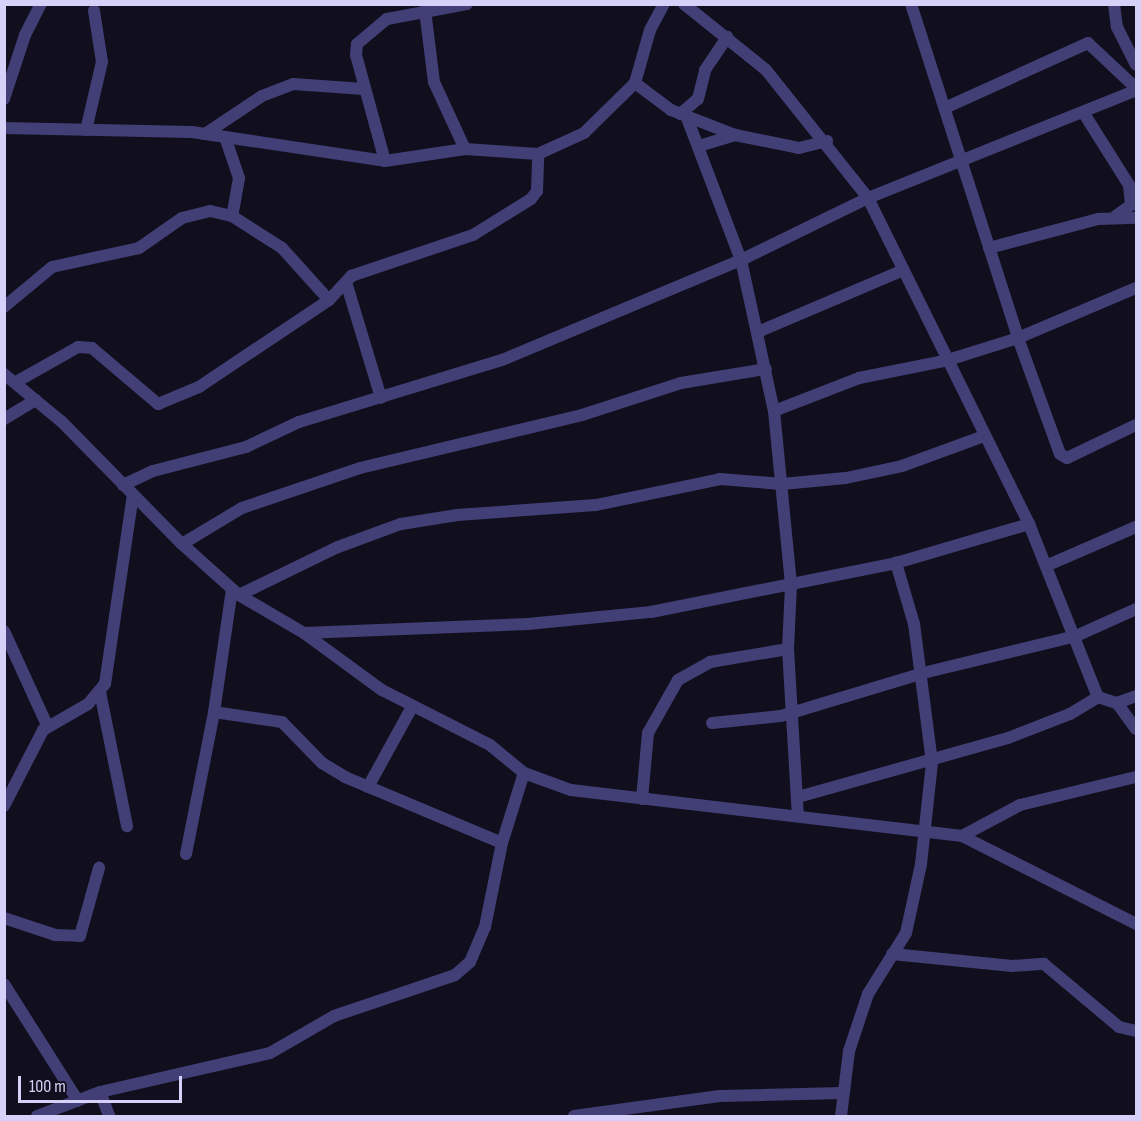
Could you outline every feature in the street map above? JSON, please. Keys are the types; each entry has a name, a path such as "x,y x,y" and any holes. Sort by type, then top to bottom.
{"street":[{"path":"4,99 25,34 41,4"},
{"path":"385,161 364,89 357,44 387,19 425,10 467,4"},
{"path":"4,128 205,134 385,161 465,149 538,154 584,133 635,83 650,30 664,4"},
{"path":"684,4 766,70 827,141 868,198 1048,565 1098,696 1117,704 1137,729"},
{"path":"911,4 947,107 1017,338 1063,457 1137,425"},
{"path":"1114,4 1117,27 1135,60 1126,78"},
{"path":"425,10 434,82 465,149"},
{"path":"86,130 102,62 94,11"},
{"path":"684,116 698,99 705,70 727,37"},
{"path":"123,485 153,471 246,447 299,422 502,360 741,260 868,198 963,162 1137,89 1092,46 1082,44 947,107"},
{"path":"205,134 262,96 286,86 303,83 364,89"},
{"path":"635,83 684,116 735,135 800,148 827,141"},
{"path":"1083,112 1128,185 1131,206 1116,216"},
{"path":"684,116 699,146 741,260 760,331 774,411 790,585 788,649 794,711 798,816"},
{"path":"699,146 735,135"},
{"path":"225,137 239,178 232,216"},
{"path":"16,382 78,347 87,347 158,404 211,380 329,300 346,282 473,235 531,199 537,191 538,154"},
{"path":"4,307 60,263 139,248 192,214 219,212 232,216 282,248 329,300"},
{"path":"988,248 1116,216 1137,218"},
{"path":"760,331 904,270"},
{"path":"346,282 381,398"},
{"path":"774,411 859,378 948,360 1017,338 1137,288"},
{"path":"182,544 242,508 360,468 582,416 681,383 766,369"},
{"path":"4,374 36,400 182,544 235,592 304,633 412,707 490,745 524,773 571,790 962,836 1137,924"},
{"path":"4,419 36,400"},
{"path":"235,592 338,547 401,524 458,515 596,506 720,479 782,484 902,466 984,436"},
{"path":"127,826 100,693 132,495"},
{"path":"304,633 528,624 651,612 897,563 1029,524"},
{"path":"1048,565 1137,527"},
{"path":"841,1116 842,1093 849,1051 868,994 906,933 925,831 933,762 923,673 897,563"},
{"path":"186,854 235,592"},
{"path":"712,723 794,711 923,673 1076,636 1137,609"},
{"path":"4,631 47,725"},
{"path":"642,799 648,733 678,680 710,662 788,649"},
{"path":"4,806 47,725 100,693"},
{"path":"798,797 933,762 1070,714 1098,696"},
{"path":"1117,704 1137,696"},
{"path":"368,787 412,707"},
{"path":"214,712 282,722 322,763 368,787 502,843"},
{"path":"37,1116 100,1092 270,1053 334,1016 455,975 470,962 485,927 502,843 524,773"},
{"path":"962,836 1020,805 1137,777"},
{"path":"4,918 55,935 80,936 99,868"},
{"path":"892,954 1012,966 1044,964 1119,1027 1137,1031"},
{"path":"4,984 78,1101"},
{"path":"100,1092 109,1116"},
{"path":"573,1116 711,1096 842,1093"}]}
